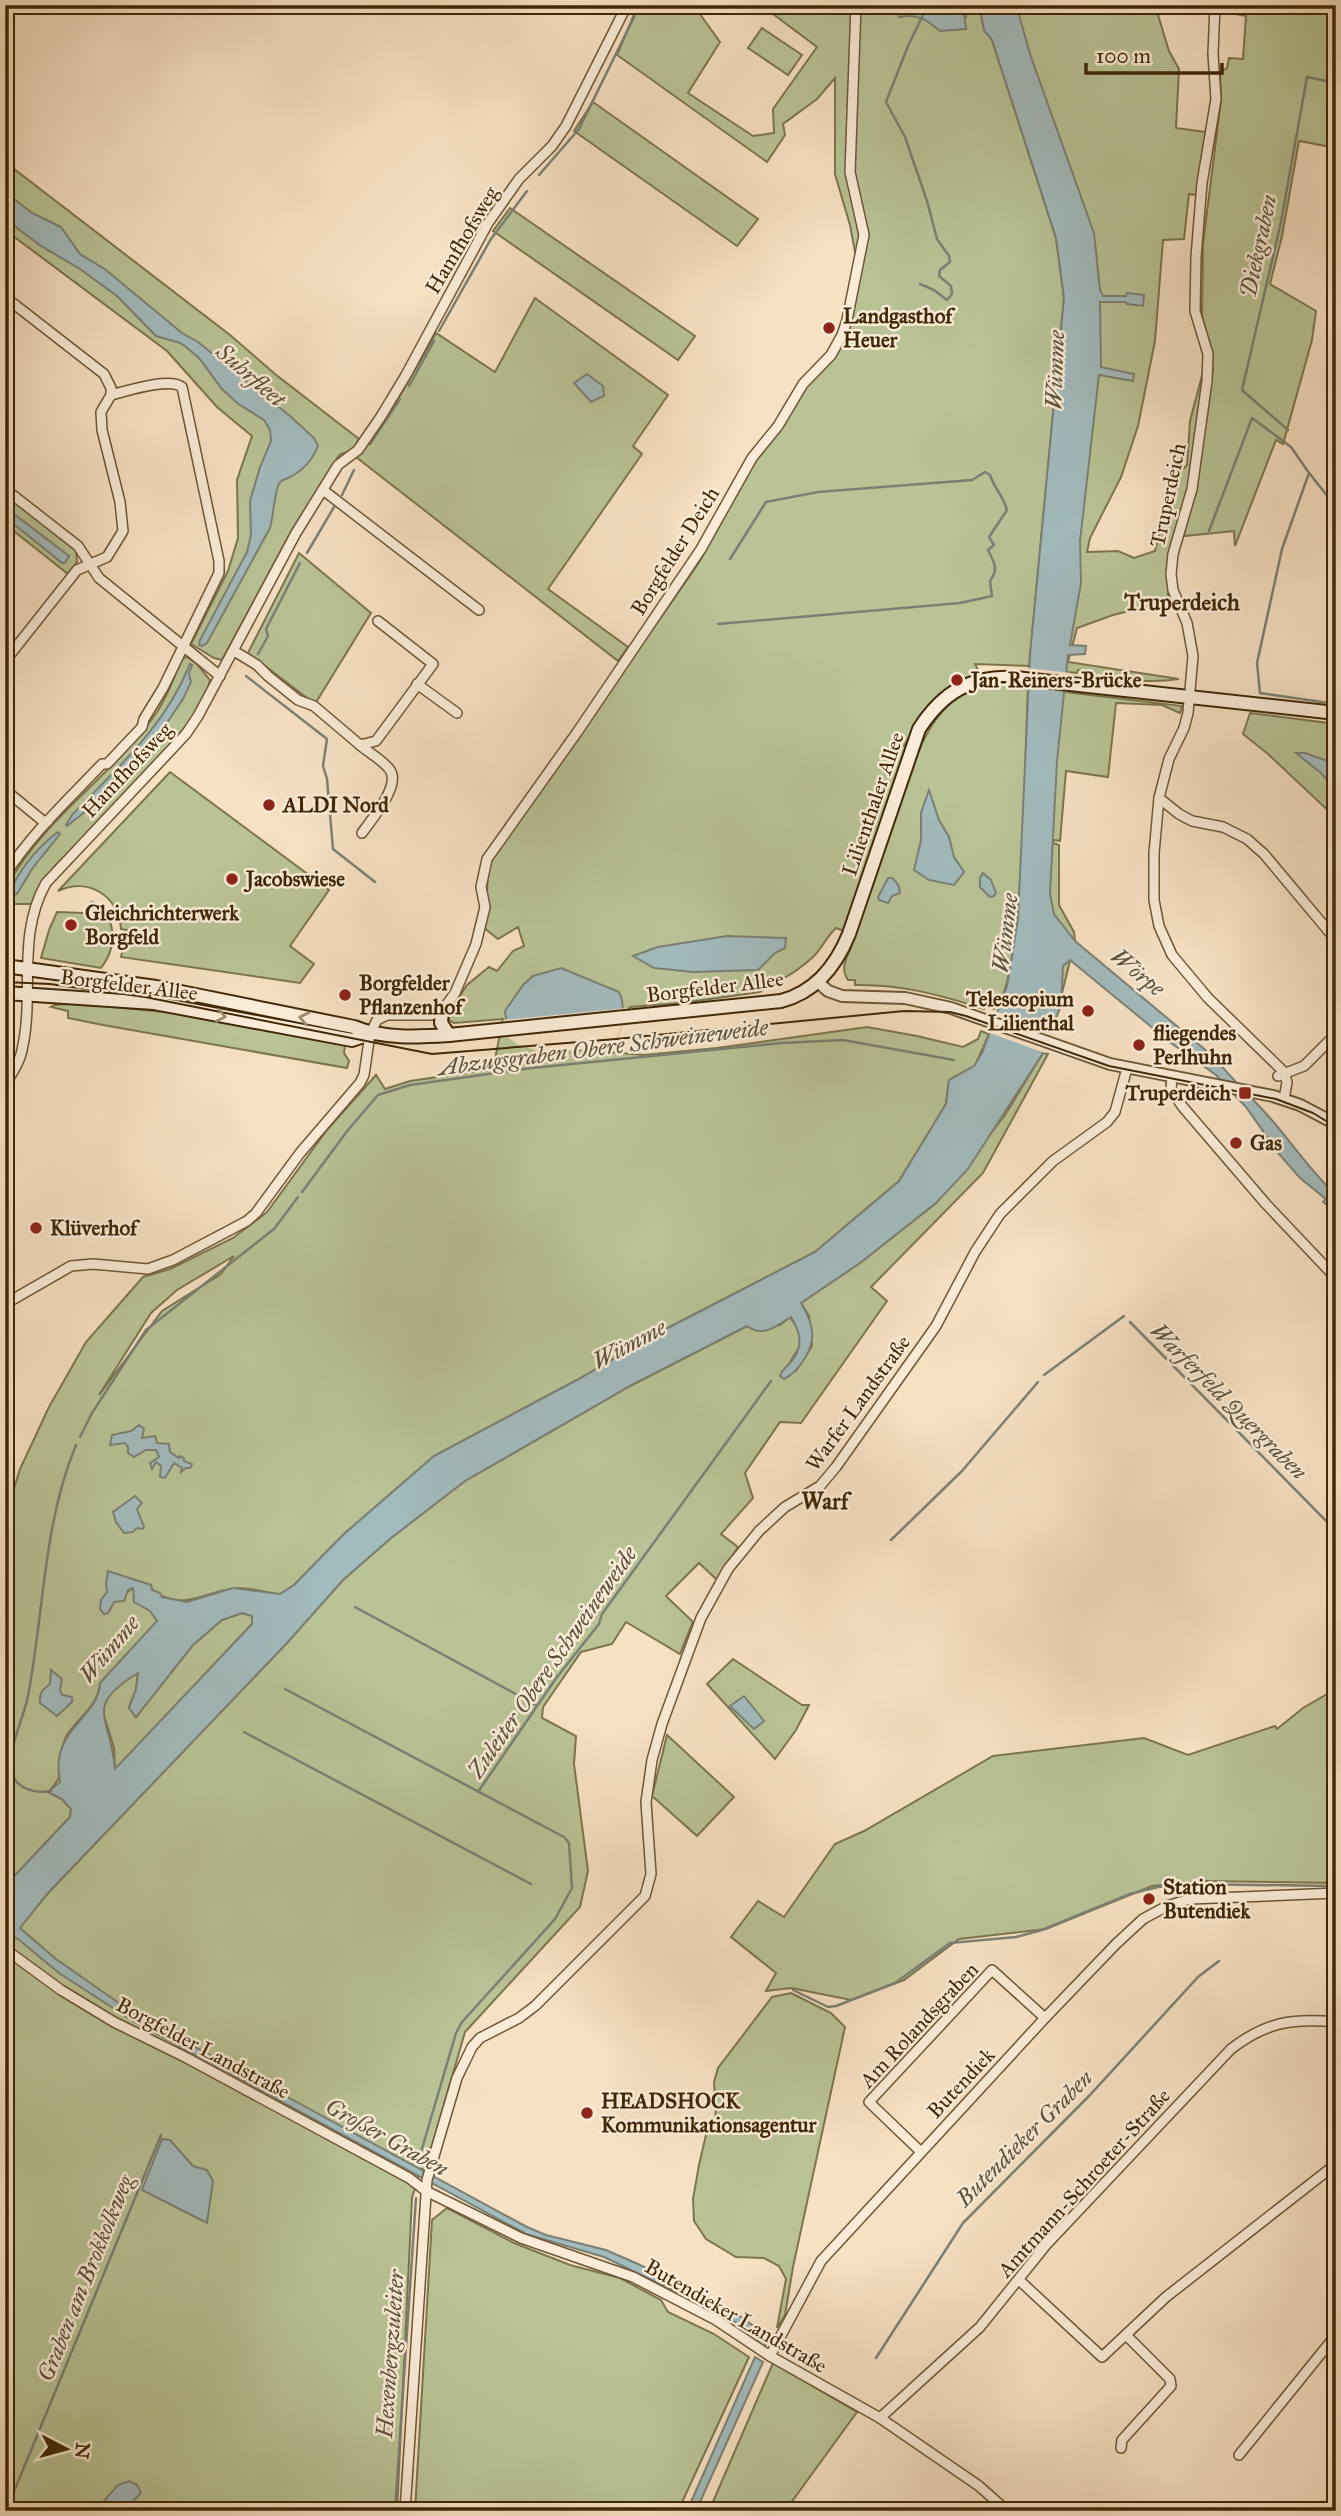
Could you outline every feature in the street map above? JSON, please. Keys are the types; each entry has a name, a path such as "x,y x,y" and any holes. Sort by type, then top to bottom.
{"main road":[{"name":"Lilienthaler Allee","path":"818,982 838,959 849,934 919,729 946,696 995,677 1336,713"},
{"name":"Borgfelder Allee","path":"5,966 156,987 355,1027 370,1034"},
{"name":"Borgfelder Allee","path":"5,993 154,1003 352,1040 370,1034 449,1035 781,1001 804,992 818,982"},
{"path":"442,1011 441,1023 449,1035"}],"street":[{"name":"Hamfhofsweg","path":"5,1084 22,1051 27,951 32,916 46,883 186,734 234,651 296,533 338,465 358,450 399,387 488,223 519,179 552,146 566,126 627,5"},
{"name":"Borgfelder Deich","path":"442,1011 461,982 476,944 485,907 481,887 487,859 701,549 752,458 778,426 803,384 831,355 842,335 864,235 850,172 856,5"},
{"name":"Truperdeich","path":"1215,5 1213,54 1216,99 1200,199 1195,311 1208,354 1207,381 1192,489 1172,554 1171,574 1194,656 1184,728 1169,759 1159,798 1154,853 1154,900 1159,926 1172,955 1208,998 1272,1059 1281,1072"},
{"path":"5,297 104,374 111,394 101,412 102,421 120,502 123,531 107,557 77,570 9,648 5,662"},
{"path":"5,875 22,849 102,764 107,764 142,727 219,573 219,561 182,387 177,383 166,383 111,394"},
{"path":"5,489 78,546 99,578 220,676"},
{"path":"323,490 479,610"},
{"path":"360,746 376,741 433,664 378,621"},
{"path":"234,651 257,665 298,699 314,706 390,770 393,779 384,802 362,833"},
{"path":"417,684 457,713"},
{"path":"5,790 43,821 48,821"},
{"path":"1159,798 1192,821 1223,827 1247,839 1264,854 1336,940"},
{"path":"818,982 828,991 842,996 905,998 951,1008 1127,1068 1278,1097 1311,1110 1336,1124"},
{"path":"5,1304 71,1266 93,1264 148,1269 173,1260 247,1221 360,1083 366,1067 370,1034 377,1020 387,1014 431,1015 442,1011"},
{"path":"1278,1097 1281,1072 1306,1064 1336,1034"},
{"name":"Warfer Landstraße","path":"405,2511 428,2175 457,2078 472,2047 488,2033 519,2018 535,2006 645,1896 651,1874 646,1802 652,1760 695,1631 728,1569 759,1531 785,1507 820,1486 836,1467 936,1326 964,1271 1000,1214 1054,1161 1107,1122 1115,1112 1127,1068"},
{"path":"1172,1077 1171,1089 1182,1106 1266,1204 1336,1278"},
{"name":"Butendiek","path":"770,2356 821,2261 1045,2018 1143,1919 1167,1906 1191,1899 1336,1893"},
{"name":"Borgfelder Landstraße","path":"5,1949 61,1990 114,2022 209,2070 409,2178 426,2190"},
{"name":"Am Rolandsgraben","path":"920,2152 869,2102 992,1970 1045,2018"},
{"name":"Amtmann-Schroeter-Straße","path":"880,2418 980,2327 1046,2245 1231,2049 1252,2033 1282,2022 1336,2022"},
{"path":"1019,2280 1102,2357 1166,2297 1336,2164"},
{"name":"Butendieker Landstraße","path":"426,2190 531,2243 595,2262 633,2277 716,2320 770,2356 880,2418 979,2486 1007,2511"},
{"path":"1121,2448 1122,2440 1171,2386 1170,2379 1126,2335"},
{"path":"1239,2455 1336,2335"},
{"path":"1330,2511 1336,2504"}],"green space":[{"path":"638,5 682,5 697,10 720,42 688,93 753,136 774,133 773,109 817,47 761,5 899,5 899,17 966,17 963,5 979,5 984,30 992,40 1056,238 1064,298 1029,666 975,664 980,674 943,692 925,711 904,746 919,751 933,724 952,702 963,694 990,685 1006,684 1028,688 1018,911 1004,991 994,1009 986,1006 984,1009 920,991 855,985 855,980 848,980 844,968 855,935 836,928 807,963 760,992 630,1007 609,1052 644,1055 717,1048 867,1027 963,1047 978,1039 981,1031 989,1034 975,1066 949,1080 946,1104 899,1181 815,1252 662,1331 577,1380 434,1456 344,1534 294,1585 280,1595 236,1588 191,1600 173,1600 152,1590 151,1585 108,1572 108,1613 114,1602 134,1587 135,1602 150,1611 158,1621 100,1683 92,1705 67,1735 62,1749 59,1777 48,1792 62,1799 71,1809 70,1817 5,1886 5,1528 7,1511 20,1469 49,1407 86,1342 143,1277 170,1269 233,1238 267,1212 327,1130 376,1075 385,1089 410,1081 493,1069 503,1019 454,1023 449,1020 448,1014 467,985 489,967 497,971 513,951 524,946 518,927 498,939 483,927 490,863 698,564 761,451 785,421 811,379 830,362 859,273 850,225 835,174 835,78 817,99 783,124 785,135 767,162 617,55","holes":["234,1256 221,1274 162,1311 99,1395 151,1313 177,1290"]},
{"path":"998,5 1155,5 1169,51 1179,69 1176,128 1206,132 1196,195 1189,194 1184,239 1163,240 1155,341 1138,426 1121,477 1090,538 1087,552 1118,551 1134,558 1155,551 1175,472 1181,471 1187,465 1190,421 1204,368 1190,483 1168,574 1168,601 1113,615 1077,628 1068,662 1179,679 1126,680 1094,676 1094,672 1078,670 1077,673 1067,672 1066,692 1182,706 1180,713 1162,705 1116,703 1108,777 1066,771 1060,841 1054,840 1053,843 1059,845 1059,905 1074,932 1075,941 1057,1013 1029,1003 1078,291"},
{"path":"1220,5 1336,5 1336,148 1299,141 1282,236 1270,284 1316,311 1312,340 1283,444 1276,440 1235,546 1234,531 1184,536 1199,464 1213,369 1202,315 1203,244 1221,100 1220,72 1227,68 1229,58 1243,59 1246,16 1220,11"},
{"path":"762,28 802,55 788,75 748,48"},
{"path":"593,102 758,219 737,246 574,131"},
{"path":"5,162 230,335 275,374 359,439 352,451 338,457 292,530 222,660 191,644 228,571 238,538 237,480 252,436 217,407 167,351 5,230"},
{"path":"510,208 695,336 678,360 493,231"},
{"path":"535,298 668,395 633,446 642,454 548,589 628,647 618,661 356,457 401,394 436,333 495,372"},
{"path":"5,493 76,549 77,562 68,574 5,524"},
{"path":"299,553 371,613 315,704 248,653"},
{"path":"187,657 197,664 210,680 203,699 188,723 143,777 54,867 32,904 5,904 5,883 9,883 24,859 61,816 140,735 161,706 182,658"},
{"path":"1250,713 1336,724 1336,818 1243,734"},
{"name":"Jacobswiese","path":"170,772 329,890 290,946 314,964 300,983 121,957 127,930 121,929 119,917 108,898 100,892 80,886 58,891"},
{"path":"92,902 106,915 112,932 110,950 101,968 41,958 57,912 84,913"},
{"path":"77,1003 182,1014 345,1044 344,1053 349,1061 347,1068 103,1025 68,1018 68,1011 51,1007"},
{"path":"1043,1053 1048,1054 983,1173 871,1287 887,1301 801,1423 780,1422 745,1473 753,1498 721,1534 738,1547 717,1580 699,1563 666,1596 693,1622 680,1654 626,1622 612,1644 581,1652 543,1707 542,1718 576,1736 574,1764 588,1871 580,1907 465,2032 425,2170 421,2169 412,2198 397,2511 5,2511 5,1958 8,1960 13,1947 7,1942 48,1893 286,1644 343,1580 391,1538 465,1481 630,1386 747,1326 780,1325 790,1317 798,1329 801,1344 787,1367 796,1371 812,1346 809,1316 801,1303 860,1263 936,1203 1005,1115"},
{"path":"242,1613 253,1616 252,1624 115,1770 114,1748 102,1709 108,1694 138,1672 136,1689 129,1707 136,1717 193,1645 222,1620"},
{"path":"733,1659 802,1705 809,1705 796,1730 775,1759 707,1684"},
{"path":"1336,1689 1336,1883 1202,1881 1152,1886 1046,1929 959,1939 904,1980 851,2000 791,1988 766,1991 776,1973 731,1937 758,1901 784,1917 835,1844 864,1831 993,1756 1144,1738 1188,1755 1275,1726 1277,1729 1303,1708"},
{"path":"667,1735 734,1797 697,1836 652,1796"},
{"path":"791,1993 831,2013 845,2027 785,2315 777,2328 786,2279 779,2266 764,2258 736,2257 706,2239 694,2221 693,2199 706,2135 715,2121 714,2082 718,2068 772,1997"},
{"path":"447,2208 514,2243 570,2265 620,2278 661,2300 668,2312 714,2334 749,2357 678,2511 415,2511 432,2220"},
{"path":"773,2363 857,2412 785,2511 709,2511"}],"water":[{"path":"899,5 963,5 966,29 940,31 921,18 899,17"},
{"path":"979,5 1016,5 1031,57 1094,233 1100,290 1103,296 1126,296 1127,293 1144,295 1143,306 1126,302 1100,302 1101,367 1134,374 1133,381 1099,375 1080,541 1081,583 1070,645 1086,646 1085,654 1068,655 1057,761 1050,894 1054,914 1075,941 1215,1058 1270,1118 1308,1165 1333,1192 1336,1191 1336,1212 1323,1202 1326,1199 1300,1178 1279,1154 1246,1107 1216,1075 1171,1043 1070,960 1063,966 1061,1005 1043,1053 968,1169 936,1203 860,1263 801,1303 809,1319 812,1341 806,1356 794,1373 784,1379 780,1376 799,1346 799,1335 791,1317 764,1331 747,1326 630,1386 465,1481 391,1538 343,1580 286,1644 48,1893 20,1928 56,1959 136,2015 527,2227 546,2235 606,2250 734,2312 766,2335 765,2351 758,2345 758,2338 753,2332 712,2309 604,2257 526,2234 133,2021 59,1973 18,1939 13,1937 5,1944 5,1886 70,1817 71,1809 62,1799 48,1792 60,1782 61,1749 92,1706 100,1683 157,1621 150,1611 134,1602 133,1588 128,1590 124,1601 114,1602 108,1613 104,1614 100,1609 101,1600 107,1592 108,1571 151,1585 152,1590 160,1593 162,1597 187,1602 233,1588 280,1594 294,1585 344,1534 434,1456 577,1380 662,1331 815,1252 899,1181 946,1104 949,1080 974,1066 982,1053 1007,986 1018,919 1030,655 1064,298 1056,238 992,40 984,30","holes":["242,1613 252,1616 252,1624 115,1769 104,1714 110,1695 138,1673 129,1708 136,1717 193,1645 222,1620"]},
{"path":"5,192 32,213 61,227 80,254 106,270 182,333 198,342 290,416 314,438 318,446 306,465 279,484 270,528 207,643 202,646 199,645 200,640 247,552 251,535 250,501 271,441 270,430 264,420 237,403 222,389 199,358 186,347 156,336 117,296 5,219"},
{"path":"587,374 603,386 604,396 591,402 574,383"},
{"path":"5,507 69,556 65,563 5,517"},
{"path":"190,664 191,682 183,699 151,746 90,808 67,826 72,815 154,727"},
{"path":"1296,753 1305,753 1336,764 1336,791 1321,773"},
{"path":"929,790 939,820 949,837 954,857 964,872 954,885 929,880 914,870 921,840 921,813"},
{"path":"58,832 60,834 32,869 17,894 5,896 5,887 13,885 32,856"},
{"path":"983,873 991,880 996,893 994,896 990,897 980,887"},
{"path":"888,878 895,881 900,893 892,896 888,903 878,897"},
{"path":"727,936 786,938 785,948 775,953 758,970 693,972 654,968 633,956 658,947"},
{"path":"561,968 619,992 622,1015 618,1029 606,1049 548,1051 508,1035 505,1011 523,985 533,976"},
{"path":"139,1425 144,1429 142,1438 155,1436 157,1443 169,1444 170,1452 192,1464 190,1468 181,1472 182,1468 174,1463 165,1478 160,1477 161,1466 156,1462 152,1469 150,1463 159,1457 156,1450 146,1450 134,1457 128,1453 125,1443 110,1445 112,1435 131,1431"},
{"path":"135,1496 142,1503 137,1509 144,1527 124,1533 113,1512"},
{"path":"51,1670 62,1679 62,1695 72,1697 72,1702 57,1716 40,1703 42,1692 50,1684"},
{"path":"744,1696 764,1721 754,1729 730,1706"},
{"path":"162,2139 170,2140 193,2166 207,2170 213,2181 207,2223 142,2190"},
{"path":"755,2357 763,2362 696,2511 687,2511"},
{"path":"129,2481 137,2485 141,2493 124,2511 95,2511 118,2485"}],"pier":[{"path":"1026,668 1071,673 1070,692 1024,687"},
{"path":"628,1008 612,1047 545,1053 517,1044 505,1035 503,1020"},
{"path":"995,1011 1052,1033 1045,1053 987,1032"}],"waterway":[{"path":"539,175 579,129 640,5"},
{"path":"920,284 947,300 952,294 951,286 939,276 940,270 950,262 949,256 937,239 905,137 886,102 923,15"},
{"name":"Diekgraben","path":"1288,430 1242,390 1281,222 1307,77 1336,83"},
{"path":"439,331 491,239 527,191"},
{"path":"409,386 434,341"},
{"path":"370,444 400,399"},
{"path":"1209,531 1252,418 1291,447 1309,473 1282,549 1257,663 1260,693 1336,704"},
{"path":"342,495 354,470"},
{"path":"718,624 960,603 992,596 990,581 995,566 988,550 994,545 989,537 1007,510 990,475 985,472 972,480 818,492 766,502 730,559"},
{"path":"1310,474 1336,507"},
{"path":"307,553 334,507"},
{"path":"258,654 268,636 266,629 300,563"},
{"path":"246,676 327,739 323,766 327,779 333,849 375,882"},
{"name":"Abzugsgraben Obere Schweineweide","path":"302,1192 378,1095 410,1085 532,1068 781,1043 843,1040 954,1060"},
{"name":"Abzugsgraben Obere Schweineweide","path":"80,1437 92,1413 146,1330 274,1229 298,1197"},
{"name":"Warferfeld Quergraben","path":"1044,1375 1124,1316"},
{"name":"Warferfeld Quergraben","path":"1130,1322 1336,1531"},
{"name":"Zuleiter Obere Schweineweide","path":"478,1792 557,1677 599,1624 602,1614 771,1381"},
{"name":"Warferfeld Quergraben","path":"891,1540 962,1471 1038,1382"},
{"name":"Abzugsgraben Obere Schweineweide","path":"51,1791 31,1790 20,1785 12,1775 10,1762 28,1696 57,1506 76,1445"},
{"path":"355,1607 536,1705"},
{"name":"Zuleiter Obere Schweineweide","path":"285,1689 564,1837 569,1843 572,1888 555,1919 462,2022 456,2033 421,2152"},
{"path":"244,1732 531,1884"},
{"path":"793,1990 828,2007 836,2006 895,1983 950,1943 1016,1937 1042,1930 1130,1894 1158,1887 1187,1884 1336,1886"},
{"name":"Butendieker Graben","path":"876,2358 963,2223 1090,2095 1198,1977 1219,1961"},
{"name":"Graben am Brokkolkweg","path":"6,2511 161,2135"},
{"name":"Hexenbergzuleiter","path":"395,2511 416,2198"}],"tram line":[{"path":"5,982 50,984 145,997 432,1054 904,1011 950,1012 1109,1066 1276,1099 1313,1113 1336,1127"}],"place":[{"name":"Landgasthof Heuer","path":"829,328"},
{"name":"Jan-Reiners-Brücke","path":"957,680"},
{"name":"ALDI Nord","path":"269,805"},
{"name":"Jacobswiese","path":"232,879"},
{"name":"Gleichrichterwerk Borgfeld","path":"71,925"},
{"name":"Borgfelder Pflanzenhof","path":"345,995"},
{"name":"Telescopium Lilienthal","path":"1088,1011"},
{"name":"fliegendes Perlhuhn","path":"1139,1045"},
{"name":"Truperdeich","path":"1245,1093"},
{"name":"Gas","path":"1236,1143"},
{"name":"Klüverhof","path":"36,1228"},
{"name":"Station Butendiek","path":"1149,1899"},
{"name":"HEADSHOCK Kommunikationsagentur","path":"587,2113"}],"district":[{"name":"Truperdeich","path":"1182,602"},
{"name":"Warf","path":"825,1501"}],"water label":[{"name":"Wümme","path":"1055,370"},
{"name":"Suhrfleet","path":"251,375"},
{"name":"Wümme","path":"1005,933"},
{"name":"Wörpe","path":"1138,972"},
{"name":"Wümme","path":"629,1344"},
{"name":"Wümme","path":"109,1649"},
{"name":"Großer Graben","path":"387,2137"}]}
